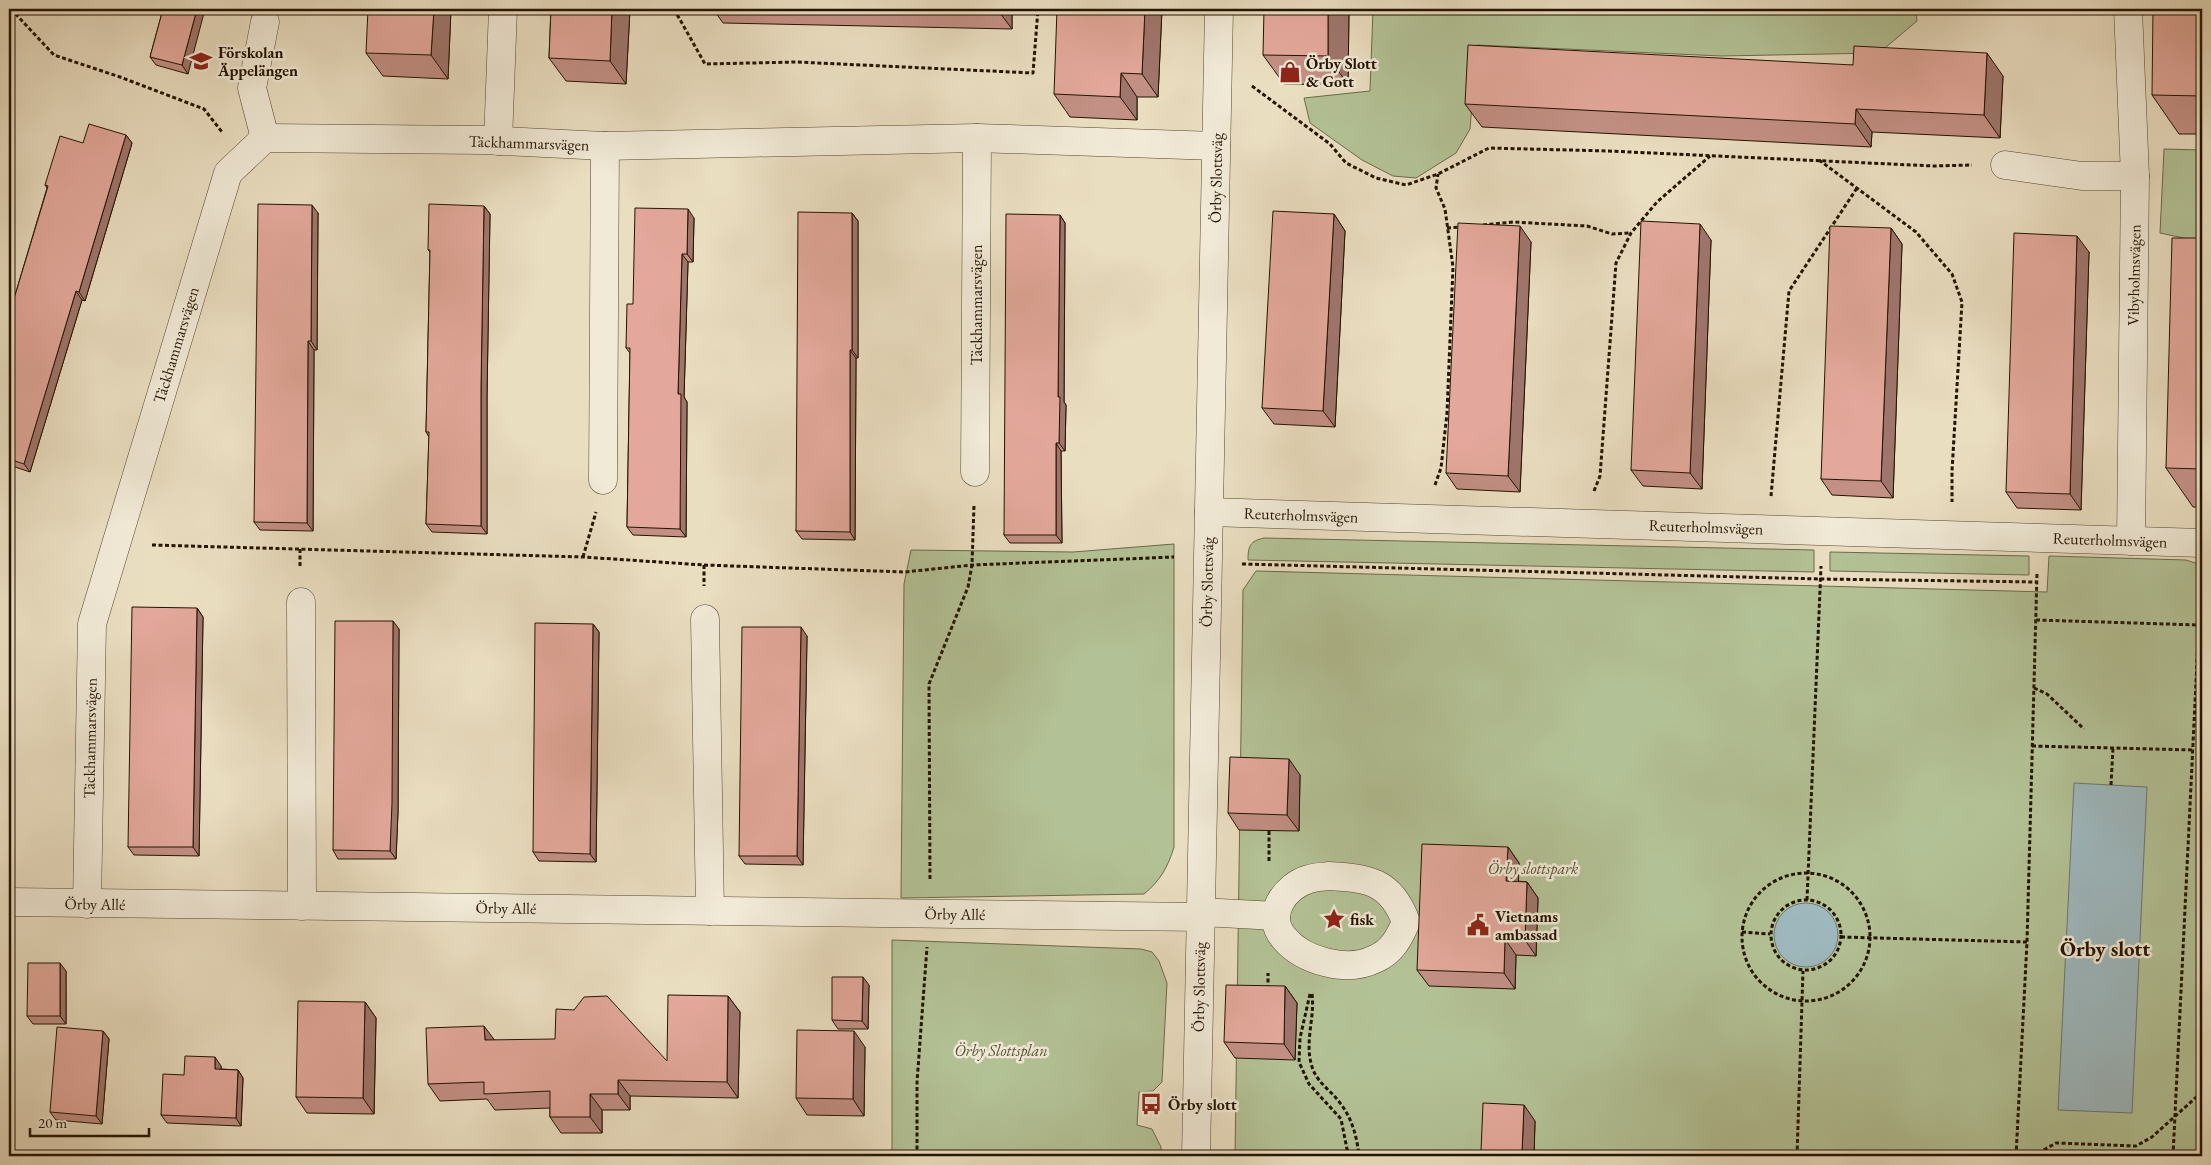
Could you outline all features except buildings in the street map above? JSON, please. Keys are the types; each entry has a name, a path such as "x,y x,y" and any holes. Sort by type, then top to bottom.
{"street":[{"path":"498,141 503,9"},
{"name":"Örby Slottsväg","path":"1196,1156 1219,9"},
{"name":"Vibyholmsvägen","path":"2128,9 2135,176 2131,541"},
{"path":"265,138 252,88 266,22"},
{"name":"Täckhammarsvägen","path":"87,904 92,624 228,173 265,138 498,141 605,146 977,138 1216,146"},
{"name":"Täckhammarsvägen","path":"975,472 977,138"},
{"name":"Täckhammarsvägen","path":"603,480 605,146"},
{"path":"2005,165 2082,176 2135,176"},
{"name":"Reuterholmsvägen","path":"1209,512 2202,543"},
{"path":"301,602 302,906"},
{"path":"705,619 710,911"},
{"name":"Örby Allé","path":"9,902 930,914 1276,916"}],"path":[{"path":"11,9 54,55 120,77 204,109 243,159"},
{"path":"674,9 705,64 797,62 1033,72 1038,9"},
{"path":"1291,114 1330,144 1346,163 1376,178 1406,186 1438,174 1488,148 1710,155 1934,166 2005,165"},
{"path":"1582,523 1600,476 1616,263 1631,233 1657,202 1710,155"},
{"path":"1818,160 1916,232 1952,274 1962,302 1952,471 1952,535"},
{"path":"1422,519 1441,468 1447,413 1453,267 1445,209 1436,188 1438,174"},
{"path":"1768,529 1789,291 1857,188"},
{"path":"1475,225 1513,222 1587,226 1612,234 1631,233"},
{"path":"1447,228 1466,226"},
{"path":"917,1156 917,1082 930,914 929,684 968,587 972,565 975,472"},
{"path":"583,557 596,514 603,480"},
{"path":"1807,900 1822,531"},
{"path":"2016,1156 2027,942 2038,538"},
{"path":"2173,1156 2194,750 2202,543"},
{"path":"116,544 583,557 704,565 905,572 972,565 1170,556 1208,565 2036,582"},
{"path":"2036,620 2199,625"},
{"path":"2034,688 2047,694 2084,729"},
{"path":"2032,746 2194,750"},
{"path":"2111,785 2113,748"},
{"path":"1808,872 1825,875 1844,885 1859,900 1866,914 1870,938 1865,962 1860,972 1849,985 1838,993 1819,1001 1803,1002 1787,999 1770,991 1753,976 1742,952 1742,932 1743,920 1749,904 1765,886 1784,876 1808,872"},
{"path":"1807,900 1818,902 1827,907 1840,926 1841,937 1839,948 1833,958 1815,970 1803,971 1793,968 1776,955 1770,934 1773,923 1782,910 1796,901 1807,900"},
{"path":"1742,932 1770,934"},
{"path":"1841,937 2027,942"},
{"path":"1797,1156 1803,971"},
{"path":"1352,1156 1348,1154 1341,1119 1309,1084 1299,1062 1300,1038 1311,988 1313,998 1308,1037 1311,1063 1315,1076 1324,1088 1340,1102 1350,1120 1357,1138 1359,1156"},
{"path":"1981,1156 1996,1153 2033,1156 2056,1142 2136,1146 2152,1137 2202,1092"}],"green space":[{"path":"1373,9 1916,9 1917,21 1879,53 1721,56 1477,45 1470,129 1456,153 1416,178 1393,176 1362,160 1310,123 1304,98 1370,91"},
{"path":"2164,149 2202,150 2202,242 2160,233"},
{"path":"1264,538 1814,550 1814,572 1248,560 1251,545"},
{"path":"1174,544 1174,847 1159,879 1144,894 901,898 904,584 911,550 1073,552"},
{"path":"1830,552 2029,556 2029,575 1830,571"},
{"name":"Örby slottspark","path":"2049,556 2186,560 2202,565 2202,1156 1235,1156 1243,590 1256,571 2047,592"},
{"name":"Örby Slottsplan","path":"892,940 1141,949 1152,952 1159,961 1167,983 1162,1082 1153,1091 1139,1092 1137,1125 1152,1129 1161,1147 1161,1156 892,1156"}],"water":[{"path":"2074,783 2147,787 2132,1113 2058,1110"},
{"path":"1806,903 1818,905 1829,912 1836,923 1838,935 1836,947 1829,958 1818,965 1806,967 1794,965 1783,958 1776,947 1774,935 1776,923 1783,912 1794,905"}],"place":[{"name":"Förskolan Äppelängen","path":"201,61"},
{"name":"Örby Slott & Gott","path":"1290,72"},
{"name":"fisk","path":"1334,919"},
{"name":"Vietnams ambassad","path":"1478,925"},
{"name":"Örby slott","path":"1151,1104"}],"district":[{"name":"Örby slott","path":"2105,948"}]}
